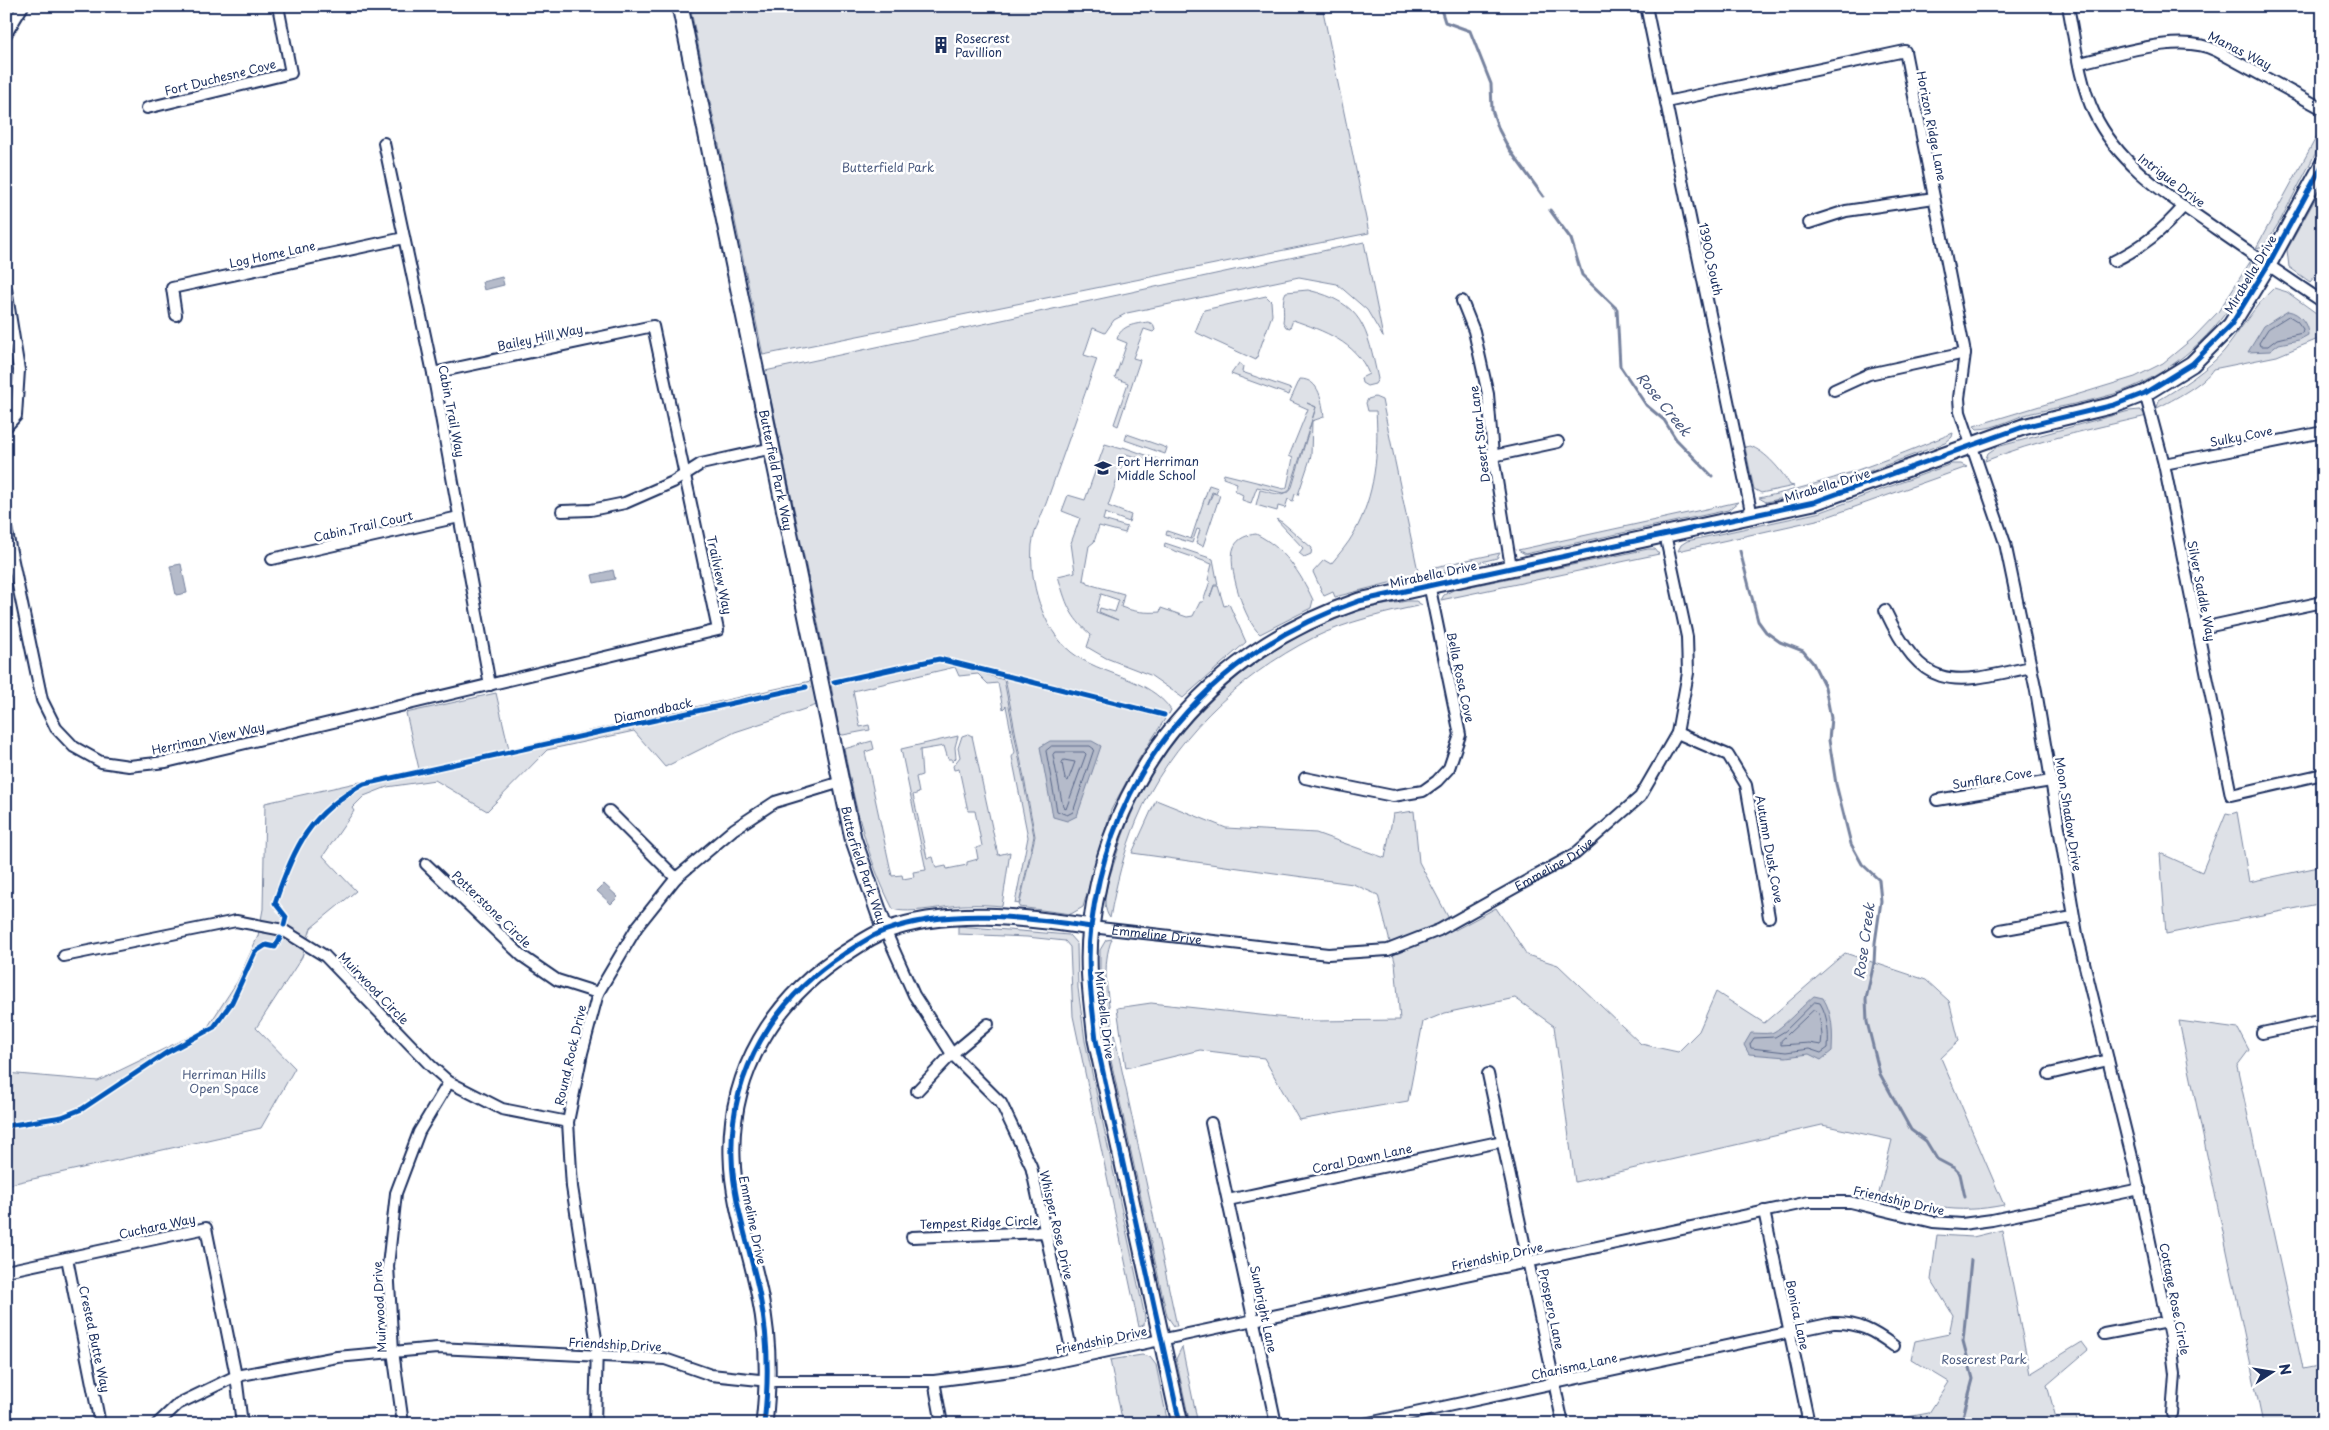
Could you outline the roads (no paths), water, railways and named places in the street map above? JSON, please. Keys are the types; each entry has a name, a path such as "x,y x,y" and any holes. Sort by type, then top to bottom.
{"street":[{"path":"6,34 23,6"},
{"name":"Fort Duchesne Cove","path":"148,108 291,73 278,6"},
{"name":"Butterfield Park Way","path":"680,6 773,448 840,782 853,838 885,930"},
{"name":"13900 South","path":"1646,6 1752,516"},
{"name":"Intrigue Drive","path":"2068,6 2080,63 2094,111 2111,142 2135,170 2323,302"},
{"name":"Manas Way","path":"2080,63 2169,44 2201,44 2323,109"},
{"name":"Horizon Ridge Lane","path":"1666,102 1904,51 1965,353 1959,398 1960,412 1970,446"},
{"name":"Cabin Trail Way","path":"384,143 433,373 490,685"},
{"name":"Mirabella Drive","path":"1180,1424 1096,1040 1089,975 1091,927 1102,868 1128,799 1162,741 1203,693 1256,650 1307,621 1359,601 1429,584 1824,499 2023,427 2114,405 2145,393 2184,370 2219,339 2241,311 2323,164"},
{"path":"1809,223 1846,211 1934,198"},
{"path":"2114,261 2138,250 2151,240 2184,206"},
{"name":"Log Home Lane","path":"176,315 172,288 404,238"},
{"path":"6,290 19,370 16,416 6,427"},
{"name":"Desert Star Lane","path":"1462,301 1474,331 1488,394 1493,456 1511,567"},
{"name":"Bailey Hill Way","path":"433,373 652,326"},
{"name":"Trailview Way","path":"490,685 718,630 652,326"},
{"path":"1834,390 1869,374 1965,353"},
{"name":"Silver Saddle Way","path":"2145,393 2164,464 2231,794 2323,774"},
{"name":"Sulky Cove","path":"2164,464 2323,432"},
{"path":"1493,456 1558,442"},
{"name":"Moon Shadow Drive","path":"1970,446 2006,543 2031,667 2074,917 2140,1189"},
{"path":"562,511 591,510 625,503 652,492 701,464 773,448"},
{"name":"Cabin Trail Court","path":"272,559 459,517"},
{"name":"Herriman View Way","path":"6,528 42,700 56,728 74,747 101,762 129,766 166,762 490,685"},
{"name":"Emmeline Drive","path":"764,1424 769,1381 766,1333 760,1296 734,1184 731,1156 738,1098 747,1068 780,1009 825,966 873,936 885,930 932,920 968,917 1004,918 1328,954 1388,950 1439,930 1575,854 1640,797 1677,733 1688,673 1687,637 1664,534"},
{"name":"Bella Rosa Cove","path":"1304,778 1399,796 1423,791 1437,781 1449,768 1460,735 1429,584"},
{"path":"2197,629 2323,602"},
{"path":"1885,610 1908,652 1915,660 1933,673 1965,680 2031,667"},
{"name":"Autumn Dusk Cove","path":"1677,733 1728,756 1746,785 1769,917"},
{"name":"Sunflare Cove","path":"1937,800 2051,781"},
{"name":"Round Rock Drive","path":"594,1424 597,1356 592,1298 572,1187 568,1122 582,1053 598,993 637,927 676,878 734,828 775,802 840,782"},
{"path":"609,811 676,878"},
{"name":"Potterstone Circle","path":"426,864 522,956 557,980 598,993"},
{"path":"2000,930 2074,917"},
{"name":"Muirwood Circle","path":"64,956 236,921 283,930 325,956 431,1066 449,1082 502,1109 568,1122"},
{"name":"Whisper Rose Drive","path":"885,930 914,995 952,1054 1001,1103 1032,1166 1073,1358"},
{"path":"2262,1033 2323,1020"},
{"path":"917,1091 952,1054 988,1024"},
{"path":"2049,1074 2108,1060"},
{"name":"Prospero Lane","path":"1488,1074 1563,1424"},
{"name":"Muirwood Drive","path":"403,1424 393,1351 388,1266 396,1194 419,1132 449,1082"},
{"name":"Sunbright Lane","path":"1211,1123 1276,1424"},
{"name":"Coral Dawn Lane","path":"1228,1200 1502,1141"},
{"name":"Friendship Drive","path":"157,1424 178,1404 236,1376 337,1357 437,1348 665,1359 711,1375 769,1381 934,1381 1020,1370 1809,1202 1840,1200 1933,1222 1972,1224 2140,1189"},
{"name":"Cottage Rose Circle","path":"2140,1189 2167,1322 2175,1374 2172,1414"},
{"name":"Bonica Lane","path":"1764,1211 1809,1424"},
{"name":"Cuchara Way","path":"6,1272 206,1228 236,1376 242,1424"},
{"name":"Tempest Ridge Circle","path":"912,1237 1047,1232"},
{"name":"Crested Butte Way","path":"67,1258 100,1424"},
{"path":"2104,1334 2167,1322"},
{"name":"Charisma Lane","path":"1364,1424 1833,1323 1853,1324 1871,1330 1894,1346"},
{"path":"934,1381 942,1424"}],"water":[{"path":"502,277 504,285 484,290 482,282"},
{"path":"2288,311 2296,314 2302,320 2307,327 2308,335 2299,340 2279,344 2270,351 2248,352 2264,326"},
{"path":"181,564 187,593 176,595 170,566"},
{"path":"613,570 615,579 594,583 592,575"},
{"path":"1050,741 1092,741 1101,746 1077,816 1067,821 1053,817 1040,747"},
{"path":"604,884 618,897 611,904 597,891"},
{"path":"1814,996 1823,998 1829,1010 1832,1030 1832,1051 1821,1060 1809,1054 1786,1057 1749,1054 1744,1045 1751,1033 1771,1033 1775,1031"}],"waterway":[{"name":"Rose Creek","path":"1440,6 1445,22 1470,31 1491,84 1492,110 1499,130 1509,149 1543,196"},
{"path":"2317,6 2323,9"},
{"name":"Rose Creek","path":"1550,210 1571,239 1582,275 1617,309 1620,366 1646,405 1664,420 1676,439 1712,476"},
{"name":"Rose Creek","path":"1740,551 1758,621 1766,632 1780,642 1803,651 1813,663 1825,687 1831,718 1829,740 1836,784 1851,844 1862,864 1879,880 1881,901 1874,963 1866,999 1867,1022 1880,1074 1911,1130 1926,1141 1937,1159 1954,1168 1960,1174 1965,1197"},
{"name":"Rose Creek","path":"1961,1424 1973,1379 1963,1341 1971,1260"}],"place":[{"name":"Rosecrest Pavillion","path":"941,45"},
{"name":"Fort Herriman Middle School","path":"1103,468"}],"park label":[{"name":"Butterfield Park","path":"888,167"},
{"name":"Herriman Hills Open Space","path":"224,1081"},
{"name":"Rosecrest Park","path":"1984,1359"}]}
